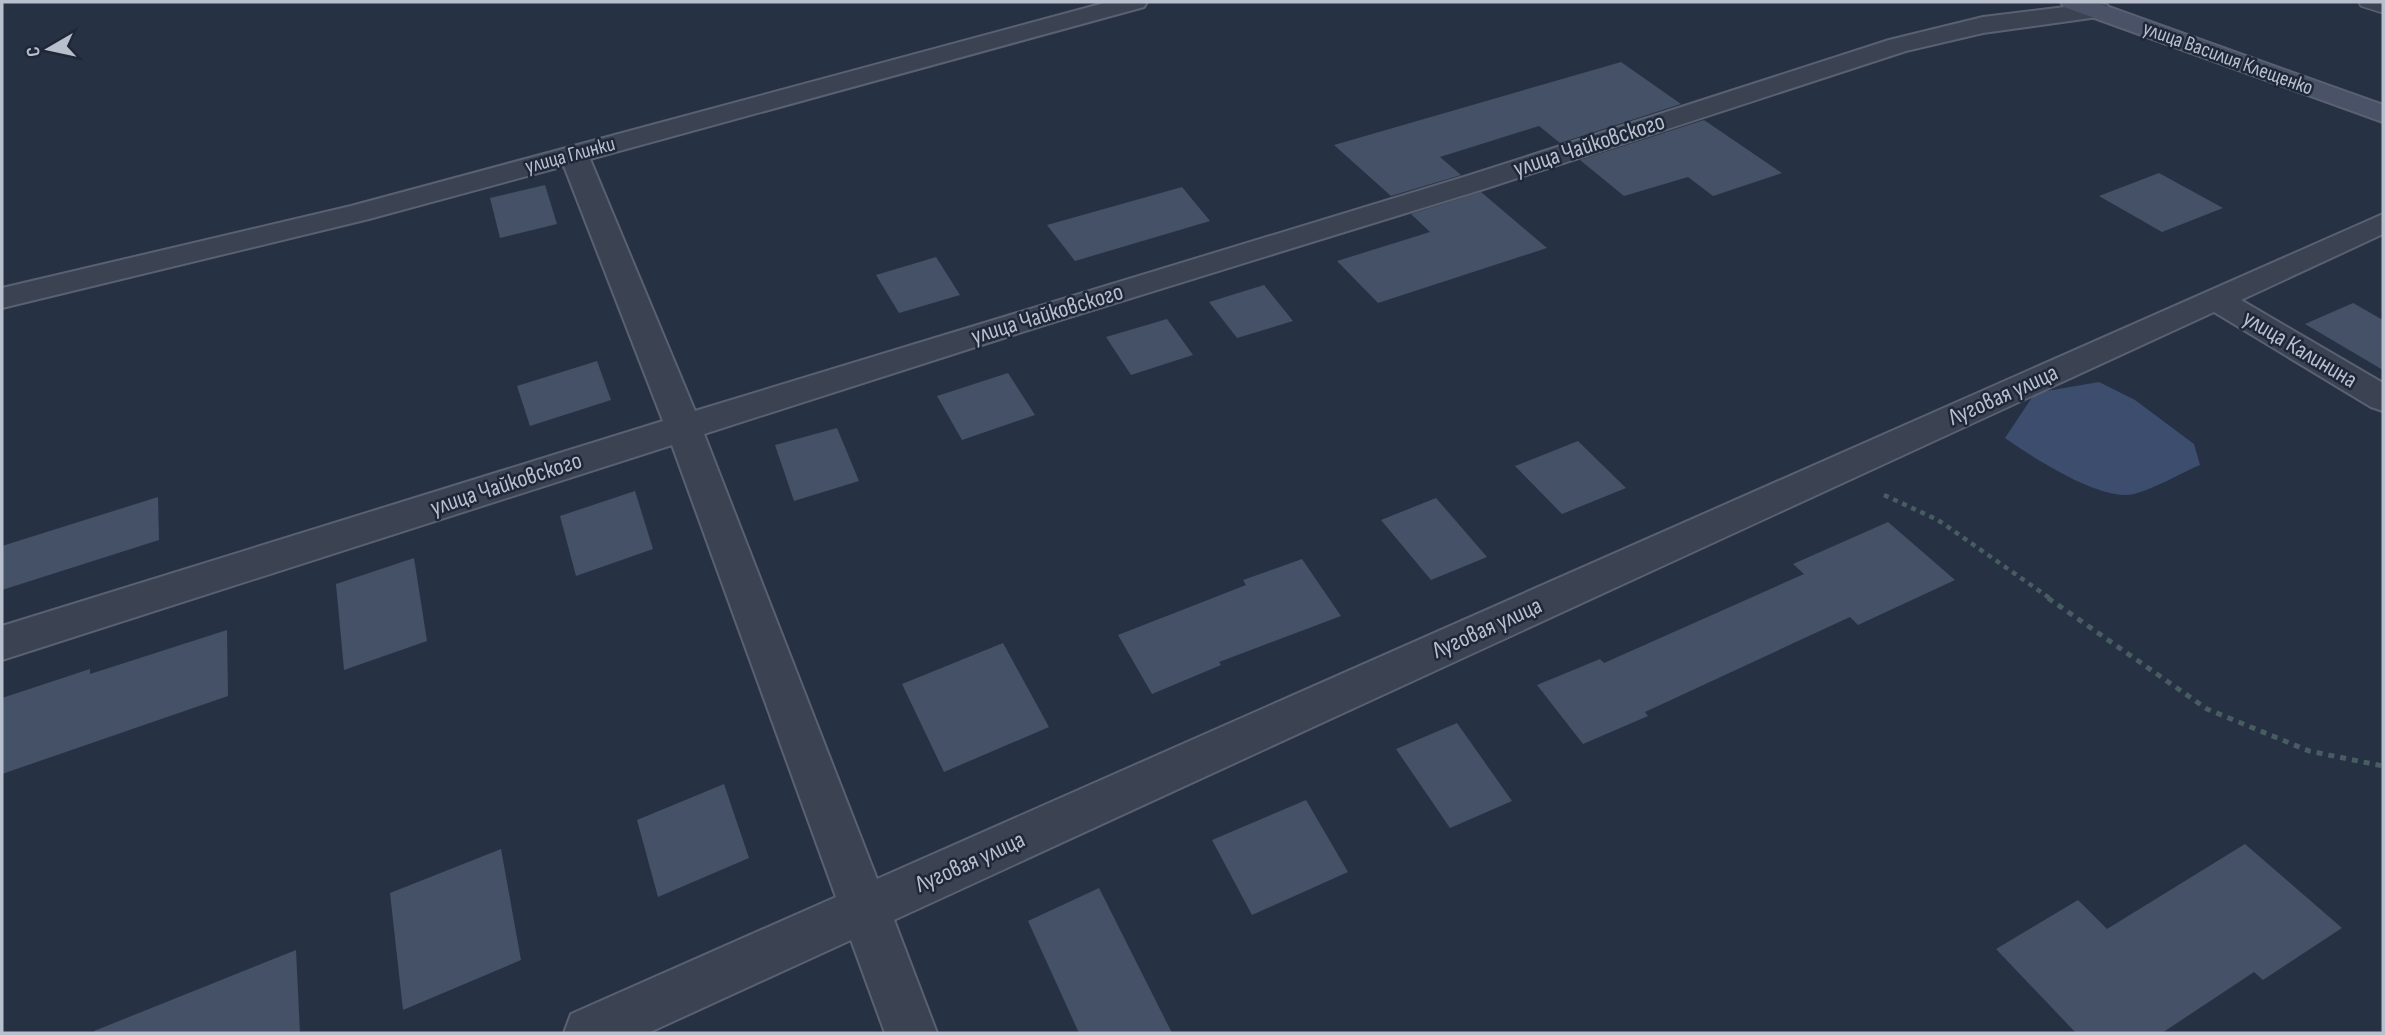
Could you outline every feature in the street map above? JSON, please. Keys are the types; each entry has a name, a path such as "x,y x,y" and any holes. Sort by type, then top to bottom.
{"street":[{"name":"улица Глинки","path":"2,298 358,213 1135,2"},
{"name":"улица Василия Клещенко","path":"2086,6 2383,114"},
{"name":"улица Чайковского","path":"2,643 1477,182 1898,45 1983,24 2086,6"},
{"path":"574,154 684,428 911,1033"},
{"name":"Луговая улица","path":"590,1033 2383,223"},
{"name":"улица Калинина","path":"2216,299 2383,399"}],"lane":[{"path":"2368,2 2383,7"}],"path":[{"path":"1871,495 1885,495 1938,520 2207,709 2309,751 2383,766"}],"water":[{"path":"2099,382 2135,400 2194,444 2200,465 2159,485 2134,494 2120,495 2067,476 2005,438 2035,393"}],"building":[{"path":"1621,62 1681,104 1560,143 1539,126 1440,157 1461,175 1391,196 1334,145"},
{"path":"1704,120 1782,173 1713,196 1688,177 1624,196 1580,160"},
{"path":"2159,173 2223,208 2162,232 2099,196"},
{"path":"545,185 557,224 500,238 490,198"},
{"path":"1182,187 1210,221 1075,261 1047,225"},
{"path":"1481,192 1547,248 1378,303 1337,261 1430,232 1411,214"},
{"path":"936,257 960,295 899,313 876,275"},
{"path":"1264,285 1293,321 1237,338 1209,302"},
{"path":"2353,303 2383,320 2383,370 2305,324"},
{"path":"1167,319 1193,355 1131,375 1106,337"},
{"path":"597,361 611,400 530,426 517,386"},
{"path":"1008,373 1035,415 962,440 937,396"},
{"path":"837,428 859,481 794,501 775,445"},
{"path":"1578,441 1626,488 1562,514 1515,466"},
{"path":"635,491 653,549 576,576 560,516"},
{"path":"158,497 159,540 2,590 2,546"},
{"path":"1436,498 1487,557 1431,580 1381,520"},
{"path":"1888,522 1955,580 1858,625 1850,617 1645,712 1648,716 1583,744 1537,685 1600,659 1604,663 1804,574 1793,564"},
{"path":"414,558 427,641 344,670 336,584"},
{"path":"1302,559 1341,616 1219,662 1221,665 1152,694 1118,635 1246,585 1243,580"},
{"path":"227,630 228,696 2,774 2,698 90,669 90,674"},
{"path":"1003,643 1049,727 944,772 902,684"},
{"path":"1457,723 1512,801 1450,828 1396,749"},
{"path":"724,784 749,858 658,897 637,820"},
{"path":"1306,800 1348,872 1252,915 1212,840"},
{"path":"2245,844 2342,928 2263,980 2254,972 2162,1033 2076,1033 1996,949 2078,900 2107,929"},
{"path":"501,849 521,960 403,1010 390,893"},
{"path":"1099,888 1172,1033 1079,1033 1028,921"},
{"path":"296,950 300,1033 94,1031"}]}
